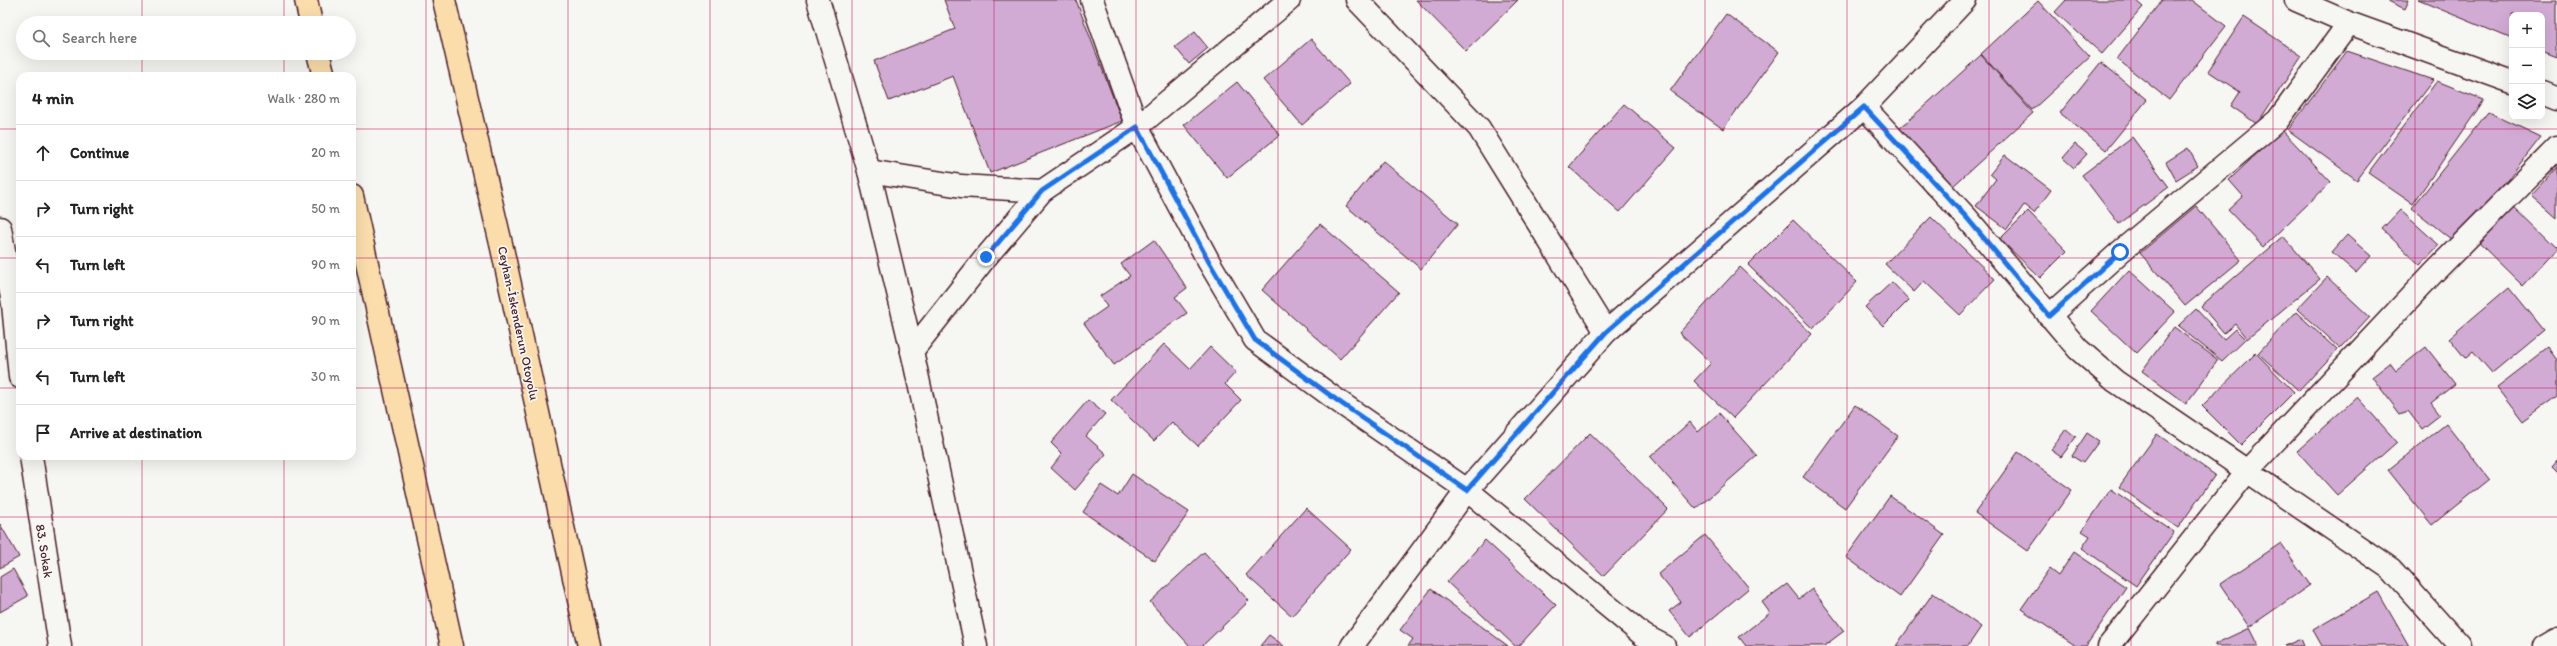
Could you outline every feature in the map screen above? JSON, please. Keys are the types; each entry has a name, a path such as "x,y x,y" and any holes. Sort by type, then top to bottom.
{"highway":[{"path":"306,0 309,16"},
{"name":"Ceyhan-İskenderun Otoyolu","path":"444,0 502,248 589,646"},
{"path":"320,60 323,72"},
{"path":"356,214 452,646"}],"street":[{"path":"818,0 869,170 912,351 976,646"},
{"path":"1092,0 1137,127 1209,262 1255,340 1338,401 1467,490 1643,635 1664,646"},
{"path":"912,351 986,257 1042,191 1137,127 1289,0"},
{"path":"1357,0 1479,128 1606,332"},
{"path":"1352,646 1467,490 1606,332 1864,107 1965,0"},
{"path":"2296,0 2349,23 2509,81"},
{"path":"2049,316 2120,252 2278,120 2349,23"},
{"path":"2545,94 2557,98"},
{"path":"1864,107 1967,218 2049,316 2078,348 2114,381 2248,470 2391,569 2460,646"},
{"path":"2109,646 2248,470 2434,272 2557,148"},
{"path":"869,170 961,186 1042,191"},
{"path":"0,228 7,311 16,357"},
{"name":"83. Sokak","path":"32,460 60,646"},
{"path":"2545,646 2557,639"}],"building":[{"path":"944,0 1076,0 1122,121 990,173 953,76 889,101 874,61 955,29"},
{"path":"1416,0 1518,0 1466,51"},
{"path":"2066,0 2135,0 2143,7 2102,54 2055,12"},
{"path":"2162,0 2192,0 2226,26 2169,100 2117,59"},
{"path":"2386,0 2409,0 2405,9"},
{"path":"2418,0 2557,0 2557,57 2545,52 2545,12 2509,12 2509,38"},
{"path":"2038,1 2090,57 2032,110 1981,54"},
{"path":"1726,14 1779,52 1723,129 1670,91"},
{"path":"2244,17 2302,56 2257,124 2231,106 2240,92 2208,71"},
{"path":"1195,32 1208,48 1189,64 1175,47"},
{"path":"1311,39 1350,84 1302,125 1263,80"},
{"path":"2347,51 2433,80 2357,180 2288,130"},
{"path":"1981,55 2033,113 1952,187 1899,129"},
{"path":"2101,62 2147,100 2106,150 2060,113"},
{"path":"2437,81 2484,100 2413,204 2368,173"},
{"path":"1237,82 1280,135 1227,178 1184,125"},
{"path":"1624,104 1676,148 1620,212 1569,167"},
{"path":"2488,112 2541,137 2457,244 2412,208"},
{"path":"2282,130 2331,182 2263,247 2228,210 2243,196 2229,180"},
{"path":"2132,137 2169,187 2119,224 2082,175"},
{"path":"2075,144 2087,154 2074,168 2063,158"},
{"path":"2188,148 2198,166 2176,180 2166,162"},
{"path":"2005,155 2051,190 2034,213 2024,205 2007,229 1976,206 1996,179 1990,174"},
{"path":"1383,161 1458,224 1421,269 1346,206"},
{"path":"2557,167 2557,218 2531,195"},
{"path":"2509,202 2557,249 2523,286 2474,238"},
{"path":"2196,206 2241,260 2185,306 2140,253"},
{"path":"2400,210 2439,245 2420,265 2382,229"},
{"path":"2028,211 2067,251 2040,278 2000,239"},
{"path":"1931,217 1995,279 1960,315 1924,281 1914,292 1885,264"},
{"path":"1793,220 1857,282 1813,329 1748,265"},
{"path":"1320,224 1399,292 1340,359 1262,290"},
{"path":"2347,235 2371,256 2356,273 2332,252"},
{"path":"2283,236 2320,279 2247,339 2235,324 2224,333 2201,306"},
{"path":"1154,240 1187,288 1175,297 1187,313 1114,365 1084,323 1107,307 1100,296 1130,276 1121,264"},
{"path":"1740,267 1812,334 1733,418 1694,381 1711,363 1679,333"},
{"path":"2129,270 2175,312 2136,353 2091,311"},
{"path":"2327,277 2370,317 2340,349 2297,309"},
{"path":"1892,282 1909,300 1883,326 1865,307"},
{"path":"2509,287 2544,330 2492,373 2473,351 2465,358 2449,338"},
{"path":"2196,309 2224,339 2235,329 2245,339 2222,361 2178,326"},
{"path":"2296,312 2337,350 2299,391 2258,353"},
{"path":"2174,327 2218,360 2186,404 2142,371"},
{"path":"1164,344 1190,369 1210,347 1236,372 1225,384 1241,400 1198,446 1172,422 1154,441 1111,400"},
{"path":"2426,347 2455,384 2431,403 2440,415 2422,429 2408,411 2400,414 2372,377 2390,363 2396,371"},
{"path":"2548,348 2557,360 2557,396 2523,421 2497,387"},
{"path":"2256,353 2294,392 2241,445 2202,406"},
{"path":"2357,397 2397,442 2337,495 2297,451"},
{"path":"1088,400 1105,414 1086,436 1106,454 1075,490 1051,468 1062,454 1051,443"},
{"path":"1855,405 1898,436 1845,508 1803,477"},
{"path":"1719,413 1757,456 1696,509 1650,457 1690,422 1698,432"},
{"path":"2446,424 2489,479 2432,525 2388,470"},
{"path":"2066,429 2076,437 2061,457 2051,450"},
{"path":"1590,433 1668,509 1604,576 1525,499"},
{"path":"2087,433 2099,441 2083,463 2072,456"},
{"path":"2157,434 2215,475 2178,528 2119,487"},
{"path":"2018,452 2072,490 2028,551 1975,513"},
{"path":"2557,459 2557,472 2551,466"},
{"path":"1132,474 1189,512 1155,561 1083,512 1101,485 1118,496"},
{"path":"2111,489 2174,532 2136,586 2082,548 2090,536 2082,531"},
{"path":"1890,496 1944,535 1900,597 1846,557"},
{"path":"1306,508 1351,549 1292,616 1246,575"},
{"path":"0,524 19,557 0,568"},
{"path":"1705,535 1749,588 1690,637 1669,611 1681,602 1658,574"},
{"path":"1485,540 1556,605 1519,646 1515,646 1447,582"},
{"path":"2281,543 2310,585 2249,627 2220,584"},
{"path":"1204,552 1249,601 1202,646 1190,646 1150,602"},
{"path":"2074,552 2126,587 2086,646 2076,646 2021,609 2049,569 2058,576"},
{"path":"13,569 28,596 0,612 0,577"},
{"path":"1787,584 1799,599 1812,589 1844,631 1824,646 1746,646 1739,637 1770,613 1762,602"},
{"path":"1431,589 1508,646 1408,646 1413,639 1400,630"},
{"path":"2378,592 2409,646 2322,646 2313,630"},
{"path":"1933,593 1981,627 1968,646 1896,646"},
{"path":"2249,628 2258,646 2215,646 2215,644"},
{"path":"1269,635 1284,646 1260,646"},
{"path":"2301,639 2304,646 2284,646"}],"route":[{"path":"986,257 1042,191 1137,127 1209,262 1255,340 1338,401 1467,490 1606,332 1864,107 1967,218 2049,316 2120,252"}]}
